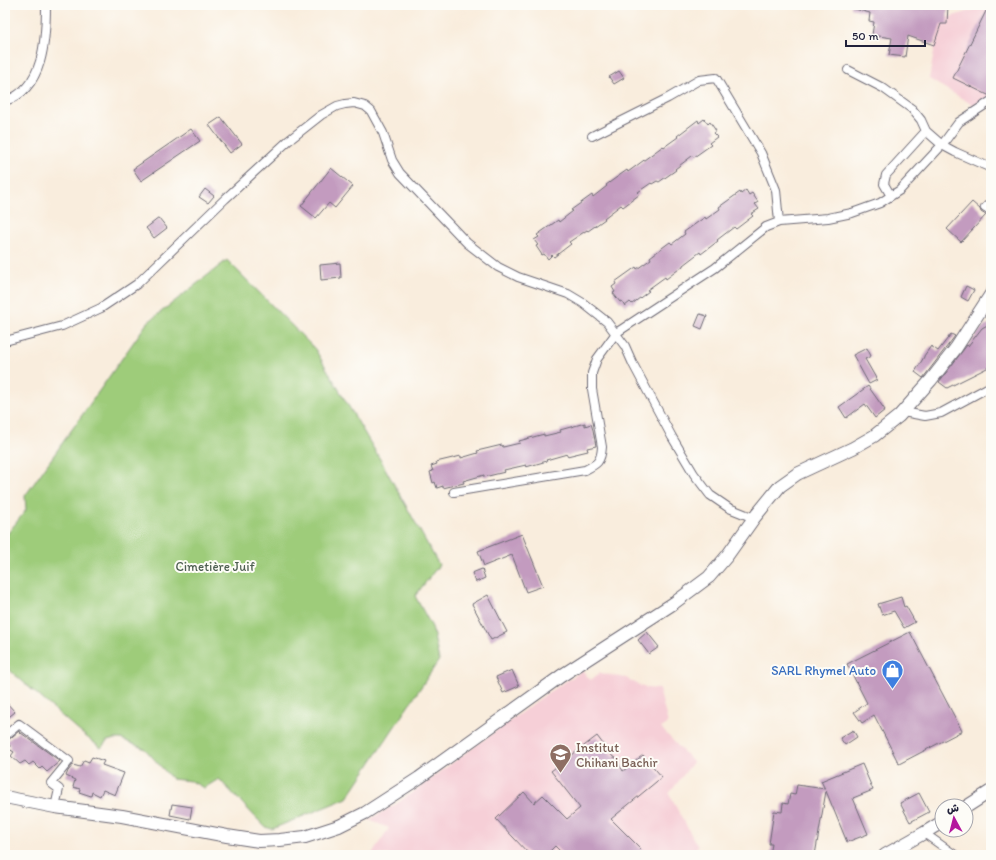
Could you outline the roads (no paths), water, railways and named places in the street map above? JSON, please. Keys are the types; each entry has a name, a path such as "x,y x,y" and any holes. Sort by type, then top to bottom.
{"main road":[{"path":"5,797 55,807 122,816 259,841 305,837 338,826 365,814 419,778 561,676 674,603 709,577 727,556 754,518 780,486 797,474 853,448 874,436 903,412 932,380 987,308 991,294"},
{"path":"974,802 991,791"},
{"path":"885,855 934,827"}],"street":[{"path":"5,101 20,94 30,84 37,71 42,53 46,24 46,5"},
{"path":"848,70 883,88 912,109 921,120 926,131 942,145 991,168"},
{"path":"592,136 668,98 698,80 716,78 761,153 776,190 779,222"},
{"path":"454,492 585,470 594,465 601,457 602,447 592,389 592,373 597,359 616,333 715,268 766,227 779,222 828,218 852,213 880,203 900,190 942,145 959,122 991,101"},
{"path":"5,341 62,326 101,308 137,284 225,199 288,141 321,115 337,106 345,104 365,106 371,111 383,133 392,160 400,173 467,243 498,267 518,277 568,294 583,303 607,322 625,346 672,437 694,474 710,495 729,508 754,518"},
{"path":"891,196 884,184 886,175 926,131"},
{"path":"903,412 925,416 941,413 991,386"},
{"path":"5,736 19,724 69,761 51,783 59,789 55,807"},
{"path":"924,833 956,855"},
{"path":"900,855 908,842"}],"place":[{"name":"SARL Rhymel Auto","path":"892,690"},
{"name":"Institut Chihani Bachir","path":"560,774"}],"park label":[{"name":"Cimetière Juif","path":"215,566"}]}
